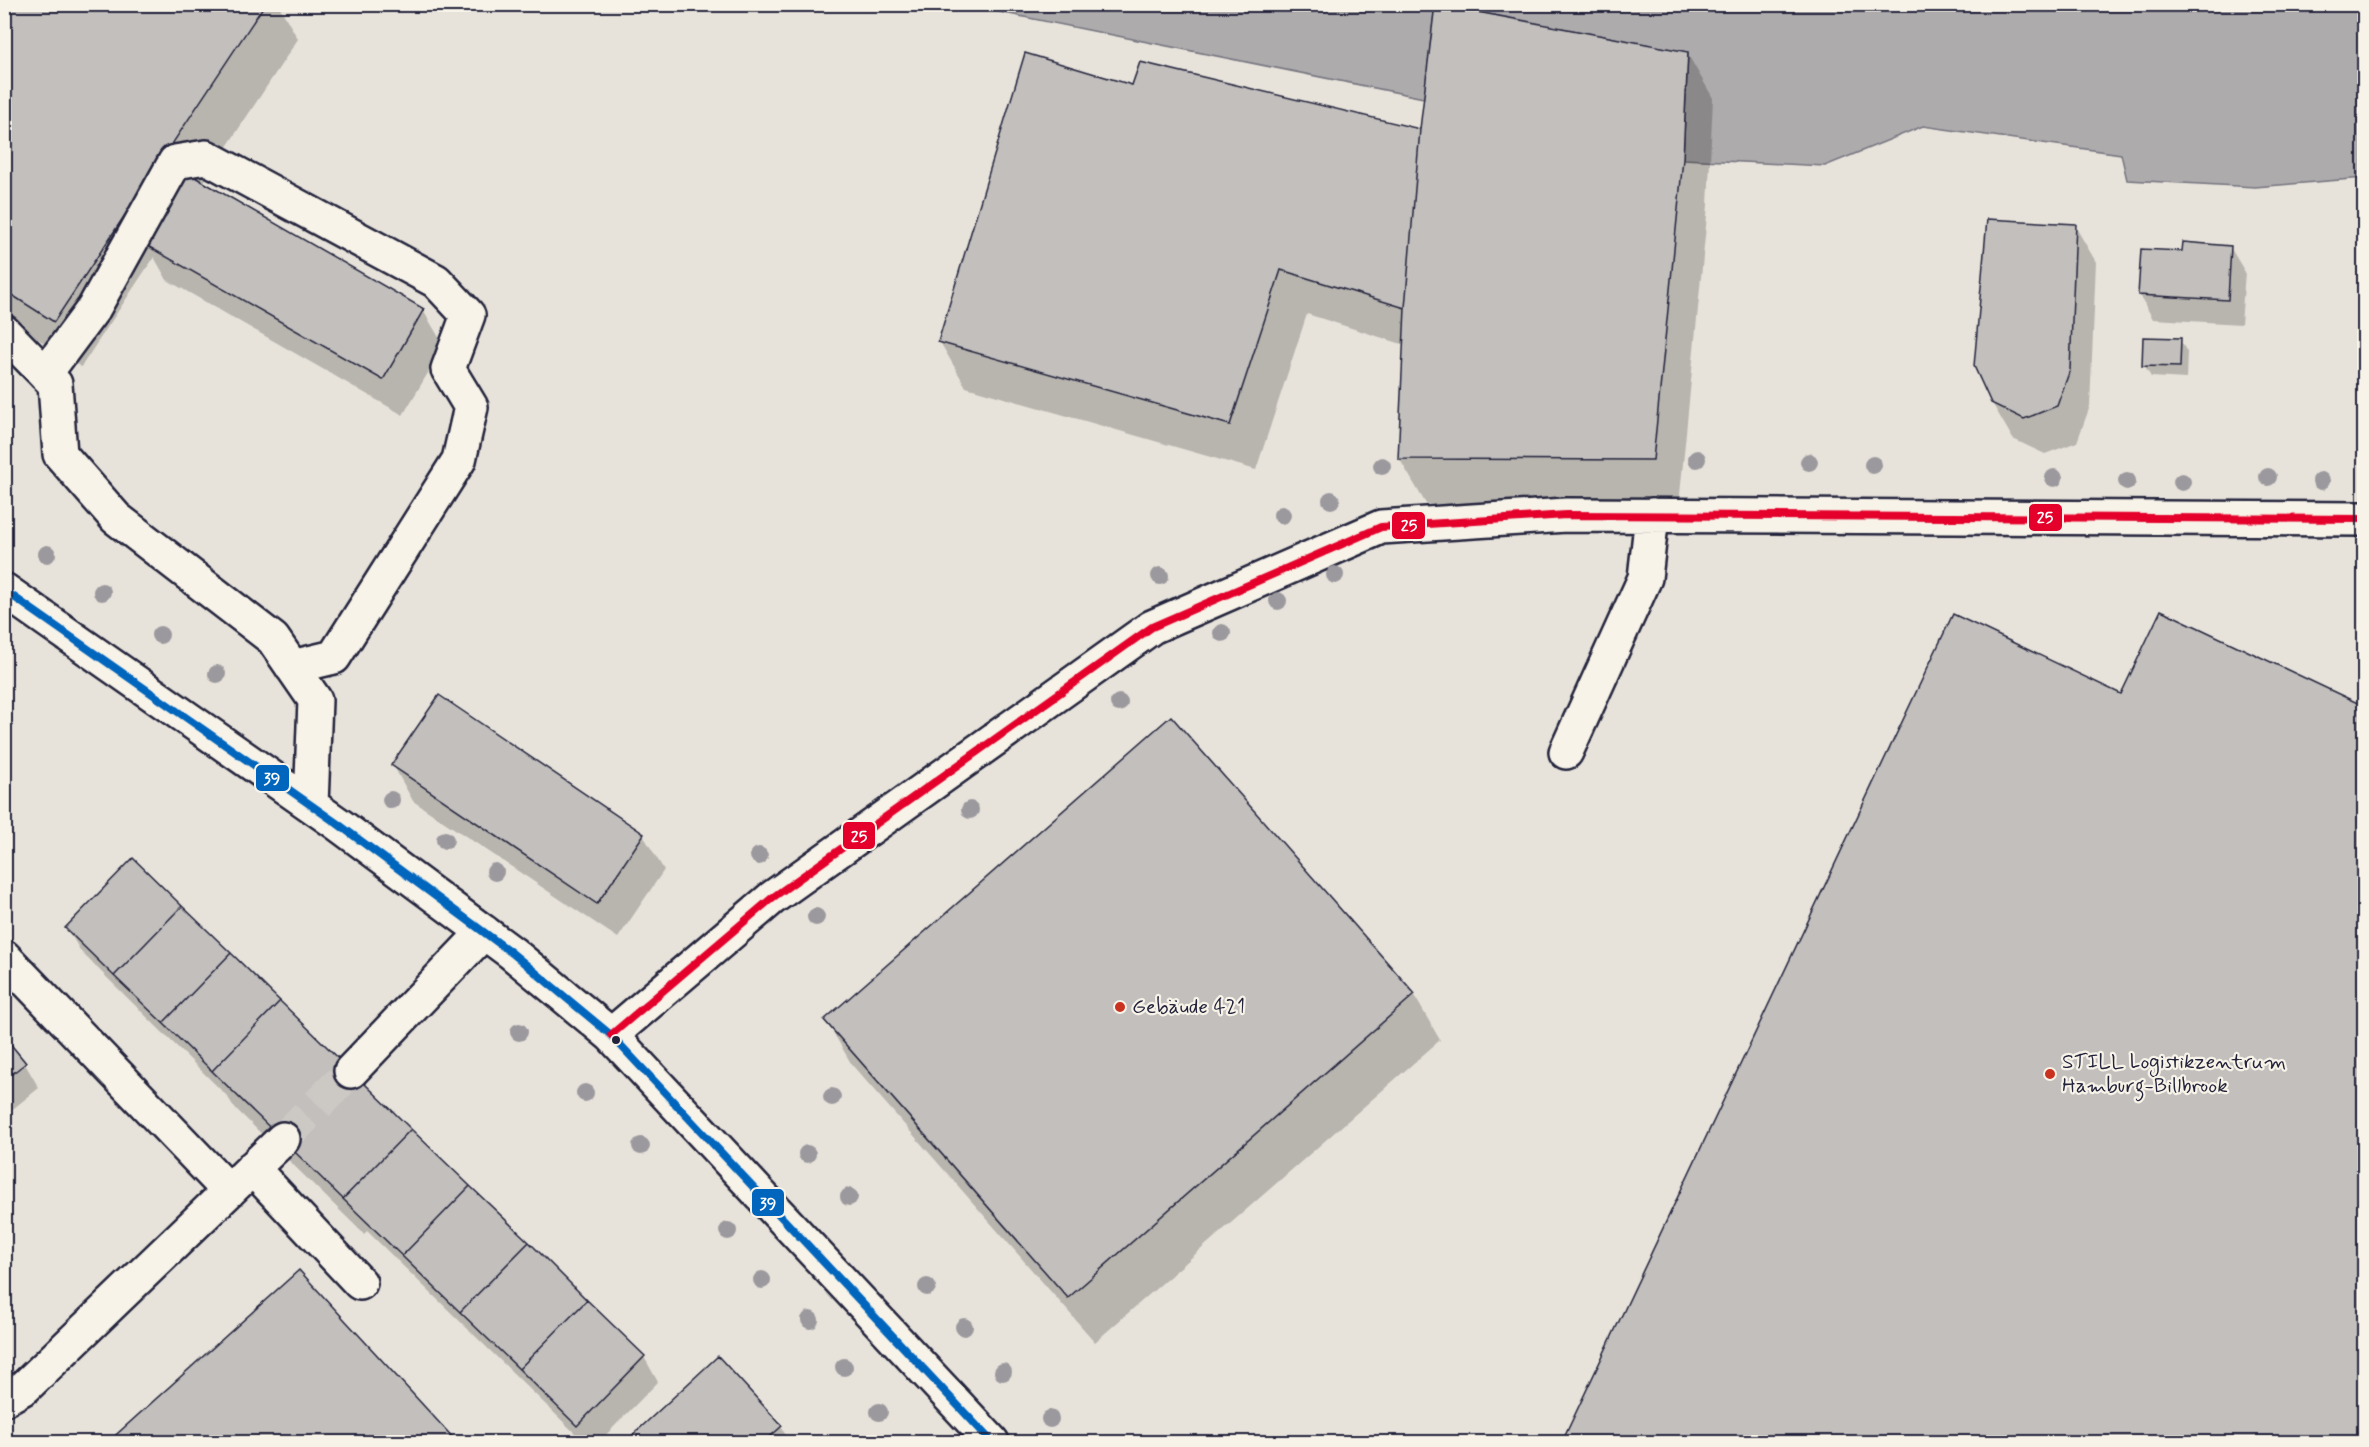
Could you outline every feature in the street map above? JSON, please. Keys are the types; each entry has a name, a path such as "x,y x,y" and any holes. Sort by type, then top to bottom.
{"street":[{"path":"45,374 94,308 175,162 206,157 436,281 468,315 448,369 471,407 459,460 334,657 292,667"},
{"path":"4,332 55,384 60,454 116,518 273,639 315,700 311,805"},
{"path":"611,1035 772,897 1152,627 1381,527 1566,515 2364,519"},
{"path":"1566,752 1645,578 1652,515"},
{"path":"4,590 311,805 484,932 611,1035 992,1443"},
{"path":"351,1071 484,932"},
{"path":"4,957 229,1191"},
{"path":"7,1393 17,1393 25,1386 283,1139"},
{"path":"252,1168 360,1283"}],"shaded area":[{"path":"5,5 965,5 1424,98 1435,5 1442,5 1688,52 1683,158 1825,166 1922,126 2121,154 2255,187 2364,178 2364,1442 5,1442"},
{"path":"965,5 1435,5 1424,98"},
{"path":"1442,5 2364,5 2364,178 2255,187 2127,180 2121,154 1923,126 1825,166 1683,159 1688,52"}],"building":[{"path":"14,4 265,4 54,322 4,290 4,19"},
{"path":"1435,4 1688,52 1683,159 1653,460 1398,459 1405,308 1420,129"},
{"path":"1025,53 1132,85 1140,62 1420,129 1405,308 1281,270 1230,425 938,342"},
{"path":"186,172 424,309 383,380 144,244"},
{"path":"1987,219 2076,224 2070,370 2057,406 2024,419 1991,403 1974,366"},
{"path":"2183,242 2231,246 2228,300 2138,295 2141,249 2182,251"},
{"path":"2143,337 2181,338 2180,367 2142,366"},
{"name":"STILL Logistikzentrum Hamburg-Billbrook","path":"2161,610 2364,706 2364,1442 1562,1442 1953,614 2121,694"},
{"path":"439,695 644,834 597,904 391,765"},
{"name":"Gebäude 421","path":"1171,716 1415,994 1068,1298 824,1020"},
{"path":"133,858 182,906 114,976 65,928"},
{"path":"182,906 231,953 163,1023 114,976"},
{"path":"231,953 280,1001 212,1071 163,1023"},
{"path":"280,1001 411,1129 343,1199 212,1071"},
{"path":"4,1036 26,1063 4,1080"},
{"path":"411,1129 470,1186 402,1256 343,1199"},
{"path":"470,1186 529,1242 460,1312 402,1256"},
{"path":"529,1242 587,1300 519,1369 460,1312"},
{"path":"299,1270 457,1442 108,1442"},
{"path":"587,1300 645,1356 577,1426 519,1369"},
{"path":"718,1356 782,1426 764,1442 625,1442"}],"tunnel":[{"path":"283,1139 351,1071"}],"transit line":[{"name":"25","path":"611,1035 772,898 1152,627 1381,527 1566,515 2364,519"},
{"name":"39","path":"4,590 338,824 512,953 611,1035 992,1442"}],"place":[{"name":"Gebäude 421","path":"1120,1007"},
{"name":"STILL Logistikzentrum Hamburg-Billbrook","path":"2050,1074"}]}
